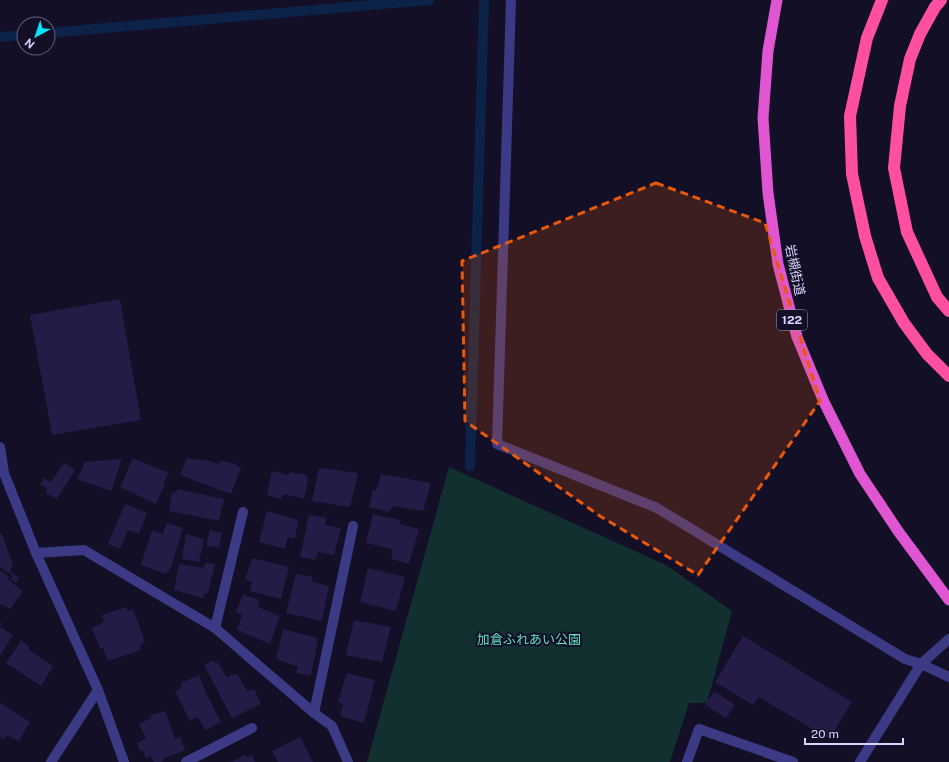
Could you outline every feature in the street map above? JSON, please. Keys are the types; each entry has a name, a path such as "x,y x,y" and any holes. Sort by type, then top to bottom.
{"highway":[{"name":"岩槻街道","path":"777,0 768,51 764,125 768,193 778,264 797,337 824,402 860,474 898,531 949,600"},
{"path":"882,0 867,38 850,116 852,174 865,236 878,278 909,329 927,354 949,376"},
{"path":"941,0 934,7 920,34 910,59 900,106 894,168 907,232 937,297 949,311"}],"street":[{"path":"511,4 497,444 657,508 905,659 921,664 949,677"},
{"path":"0,449 2,475 98,690 124,762"},
{"path":"215,628 243,512"},
{"path":"314,713 353,526"},
{"path":"36,553 84,550 215,628 314,713 332,726 348,762"},
{"path":"860,762 921,664 949,639"},
{"path":"51,762 98,690"},
{"path":"186,762 252,728"},
{"path":"687,762 699,729 792,762"}],"highlighted area":[{"path":"656,183 765,223 820,401 698,575 600,516 465,421 462,261"}],"green space":[{"name":"加倉ふれあい公園","path":"449,467 666,565 732,611 707,703 689,703 670,762 367,762"}],"building":[{"path":"120,299 141,420 52,435 30,315"},
{"path":"133,458 169,473 156,504 120,487"},
{"path":"187,458 203,461 205,459 218,464 223,461 235,464 241,468 231,494 180,475"},
{"path":"122,459 111,491 77,479 85,462"},
{"path":"64,463 75,470 57,499 46,493 47,488 40,485 43,478 51,482"},
{"path":"319,468 358,473 350,507 312,501"},
{"path":"272,471 288,475 290,472 307,475 308,481 304,499 284,494 281,499 267,495"},
{"path":"381,474 431,483 423,511 393,506 389,512 369,507 373,490 376,490"},
{"path":"178,489 224,499 219,521 169,511 172,492 176,493"},
{"path":"125,504 147,513 139,534 128,530 120,549 108,544"},
{"path":"267,511 298,520 295,539 288,537 285,549 259,542"},
{"path":"373,514 400,520 400,524 419,529 409,564 391,559 392,549 366,543"},
{"path":"309,515 326,518 325,525 341,528 334,555 318,552 315,560 300,557"},
{"path":"167,523 183,528 171,568 166,574 141,565 152,530 163,534"},
{"path":"210,530 222,533 219,548 206,546"},
{"path":"0,533 2,534 13,565 10,571 19,578 16,583 11,579 12,575 0,567"},
{"path":"186,534 204,539 199,562 182,559"},
{"path":"252,558 289,567 281,599 250,591 252,583 245,579"},
{"path":"206,562 215,564 208,593 204,594 203,598 174,590 179,564 203,568"},
{"path":"368,568 405,577 396,611 360,602"},
{"path":"0,570 9,577 8,580 23,591 10,609 1,604 0,606"},
{"path":"296,574 313,577 313,582 329,586 322,621 286,613"},
{"path":"243,594 259,600 258,607 280,616 270,644 237,630 242,615 236,612"},
{"path":"126,607 128,611 133,609 145,642 140,645 141,650 108,661 103,648 100,648 92,628 104,622 102,615"},
{"path":"354,620 391,627 382,662 346,655"},
{"path":"0,627 13,635 0,656"},
{"path":"283,629 318,638 311,676 296,673 298,667 276,659"},
{"path":"743,636 852,702 829,739 759,697 753,705 715,682"},
{"path":"21,641 29,646 29,650 53,666 41,686 6,663"},
{"path":"213,660 215,663 217,662 227,677 235,674 238,675 247,691 254,689 261,704 232,718 204,665"},
{"path":"347,673 375,680 364,723 340,716 343,705 338,701"},
{"path":"199,675 221,722 205,730 198,717 190,721 175,691 182,687 181,683"},
{"path":"714,691 735,705 726,718 705,705"},
{"path":"0,703 30,722 19,741 7,735 3,739 0,736"},
{"path":"165,711 175,739 180,737 185,750 163,759 162,762 154,762 151,756 146,758 143,750 140,751 137,743 146,738 139,724 151,718 151,715"},
{"path":"300,737 313,762 278,762 272,751"},
{"path":"245,755 247,757 252,755 255,762 231,762"}],"waterway":[{"path":"56,32 429,0"},
{"path":"470,466 484,0"},
{"path":"0,37 16,36"}]}
